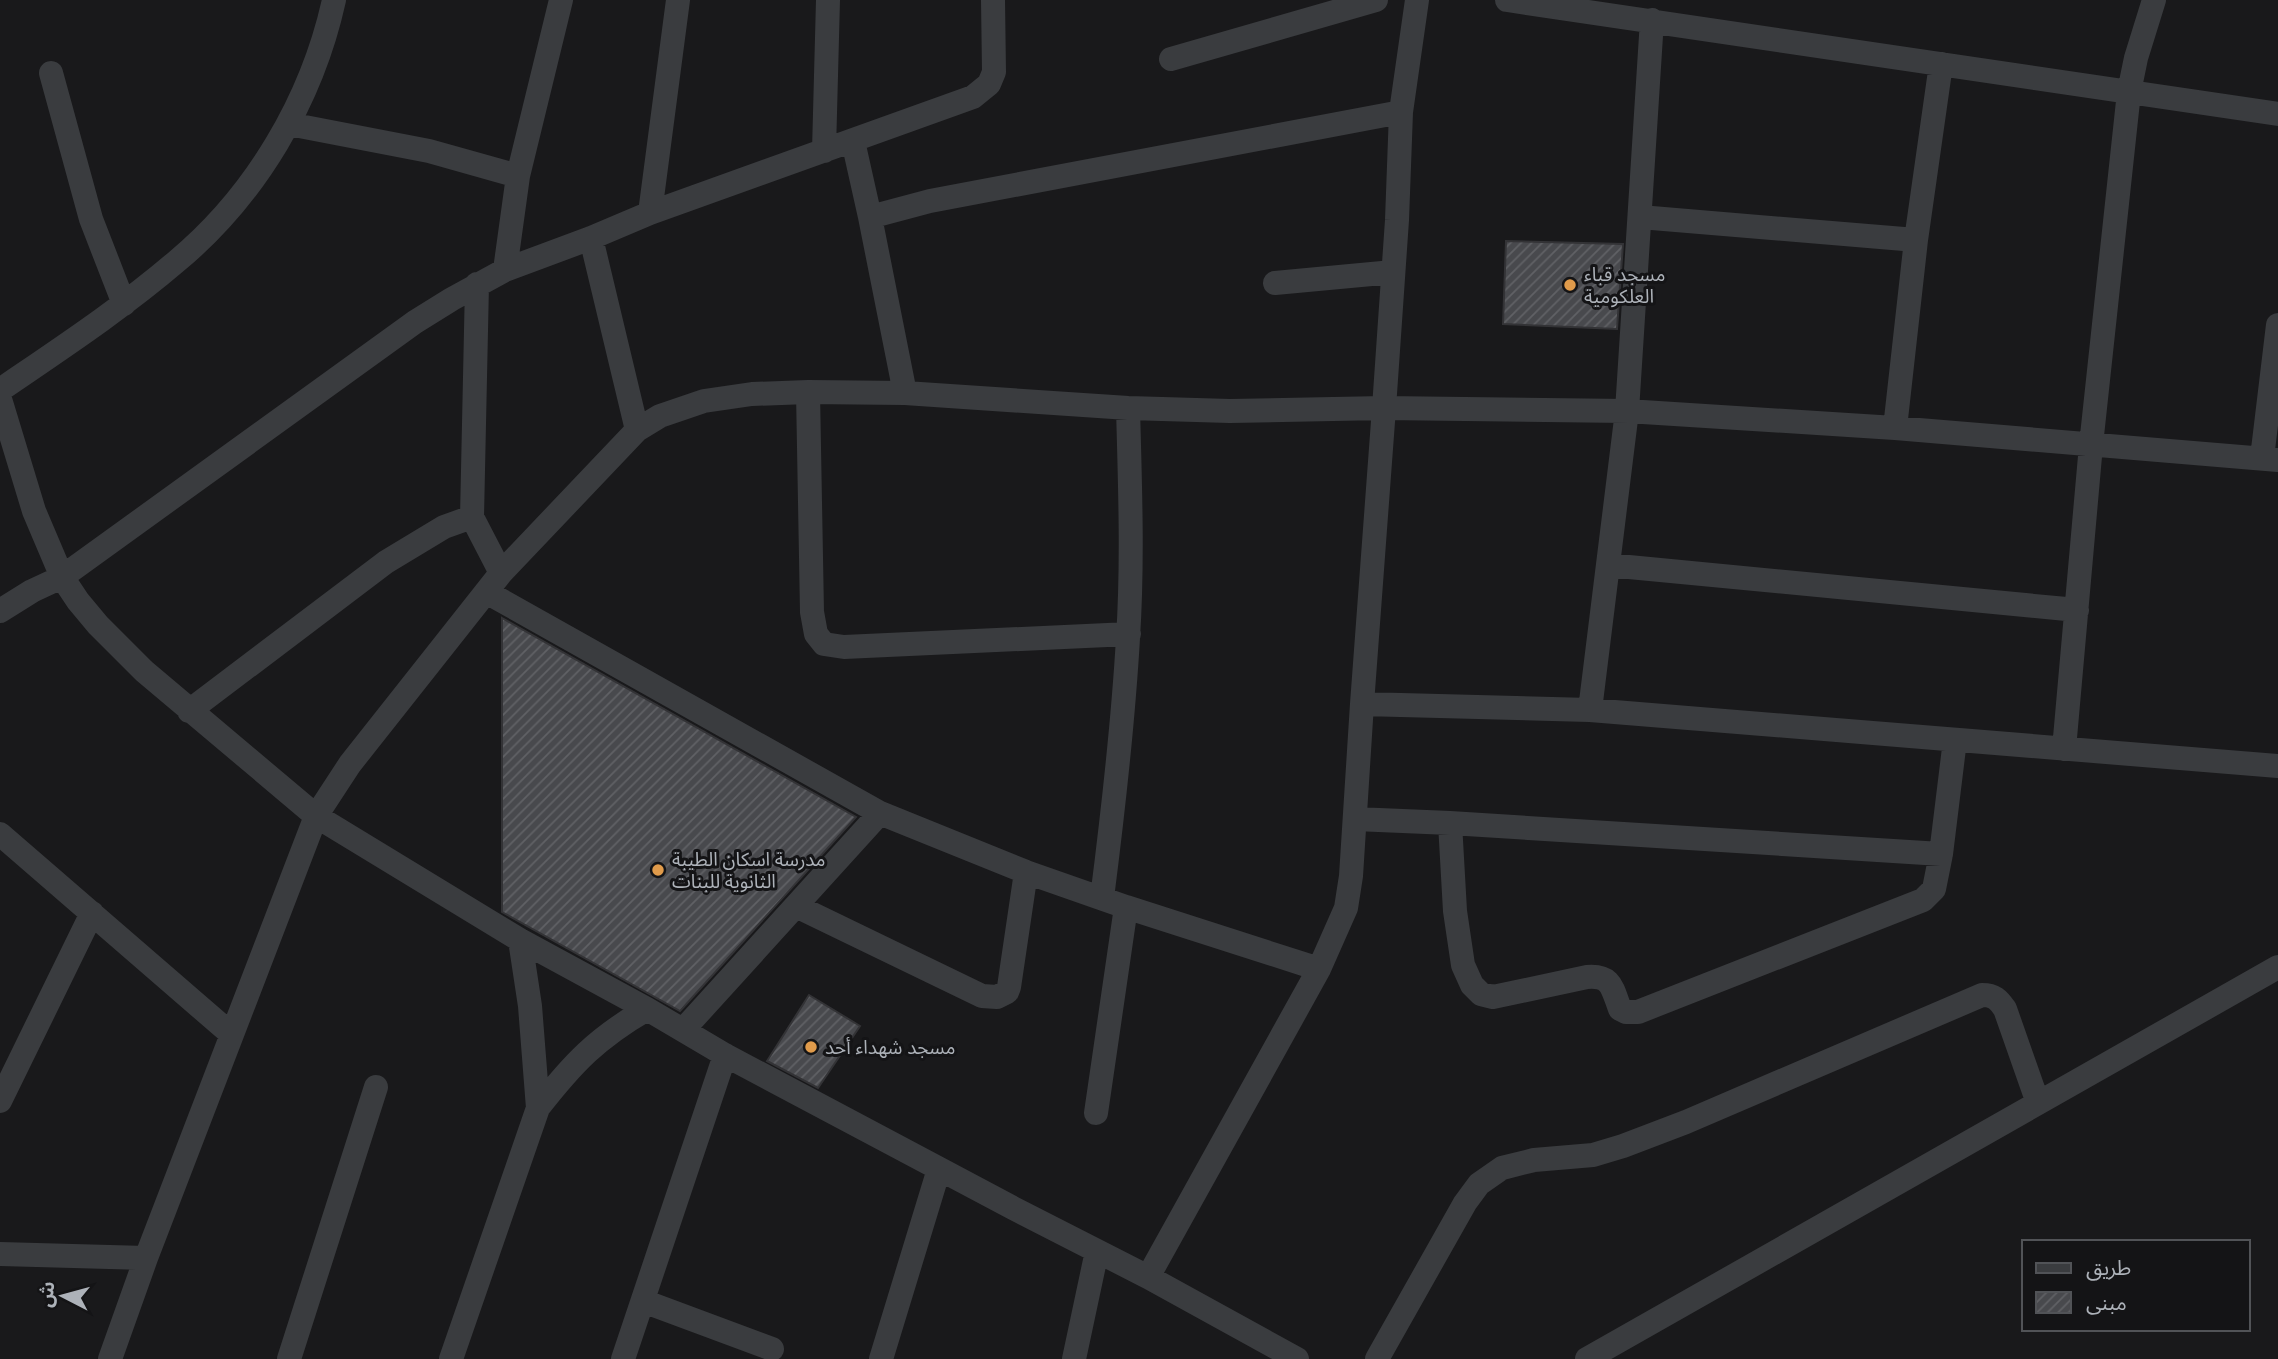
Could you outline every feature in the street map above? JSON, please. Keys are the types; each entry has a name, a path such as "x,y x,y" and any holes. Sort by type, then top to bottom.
{"street":[{"path":"0,390 124,304 179,260 214,225 249,184 289,124 320,53 334,0"},
{"path":"505,270 518,176 561,0"},
{"path":"650,213 678,0"},
{"path":"824,151 828,0"},
{"path":"0,611 32,591 62,577 415,322 477,284 505,270 650,213 972,97 989,84 995,58 993,0"},
{"path":"1171,59 1376,0"},
{"path":"1148,1277 1319,969 1346,908 1351,876 1384,408 1401,113 1417,0"},
{"path":"1507,0 2278,114"},
{"path":"2064,748 2091,444 2129,92 2136,58 2154,0"},
{"path":"1590,710 1627,411 1652,20"},
{"path":"1895,428 1916,240 1941,64"},
{"path":"51,73 91,219 124,304"},
{"path":"870,217 930,201 1401,113"},
{"path":"289,124 429,151 518,176"},
{"path":"853,141 905,393"},
{"path":"1640,217 1916,240"},
{"path":"591,238 637,430"},
{"path":"1275,283 1393,272"},
{"path":"477,284 472,517 495,583 880,813 1026,872 1319,969"},
{"path":"110,1359 230,1034 316,816 350,764 495,583 637,430 660,416 704,401 752,394 808,392 905,393 1128,408 1230,411 1384,408 1627,411 1895,428 2270,459 2278,325"},
{"path":"808,392 812,612 816,634 824,644 844,647 1129,634"},
{"path":"0,399 34,511 62,577 98,625 144,671 316,816 520,940 724,1055 1148,1277 1297,1359"},
{"path":"1102,898 1129,634 1128,408"},
{"path":"190,711 386,562 444,527 472,517"},
{"path":"1608,565 2077,610"},
{"path":"1362,704 1590,710 2278,766"},
{"path":"1450,823 1455,911 1464,965 1472,985 1481,993 1493,997 1587,976 1600,977 1611,985 1620,1009 1632,1013 1643,1012 1923,900 1934,889 1941,854 1955,740"},
{"path":"683,1030 880,813"},
{"path":"1355,819 1941,854"},
{"path":"0,834 230,1034"},
{"path":"796,906 982,996 997,997 1007,992 1009,987 1026,872"},
{"path":"1096,1113 1126,907"},
{"path":"0,1101 92,913"},
{"path":"520,940 530,1006 538,1108"},
{"path":"1587,1359 2278,967"},
{"path":"1377,1359 1465,1203 1479,1184 1502,1168 1534,1160 1593,1155 1623,1146 1686,1122 1982,995 1997,998 2005,1009 2038,1103"},
{"path":"452,1359 538,1108 587,1050 614,1028 646,1009"},
{"path":"623,1359 724,1055"},
{"path":"289,1359 376,1087"},
{"path":"881,1359 939,1169"},
{"path":"1074,1359 1097,1251"},
{"path":"0,1254 146,1258"},
{"path":"643,1301 772,1349"}],"building":[{"name":"مسجد قباء العلكومية","path":"1506,241 1623,244 1617,329 1503,324"},
{"name":"مدرسة اسكان الطيبة الثانوية للبنات","path":"502,618 856,817 680,1011 502,912"},
{"name":"مسجد شهداء أحد","path":"809,995 860,1026 818,1088 767,1061"}],"place":[{"name":"مسجد قباء العلكومية","path":"1570,285"},
{"name":"مدرسة اسكان الطيبة الثانوية للبنات","path":"658,870"},
{"name":"مسجد شهداء أحد","path":"811,1047"}]}
